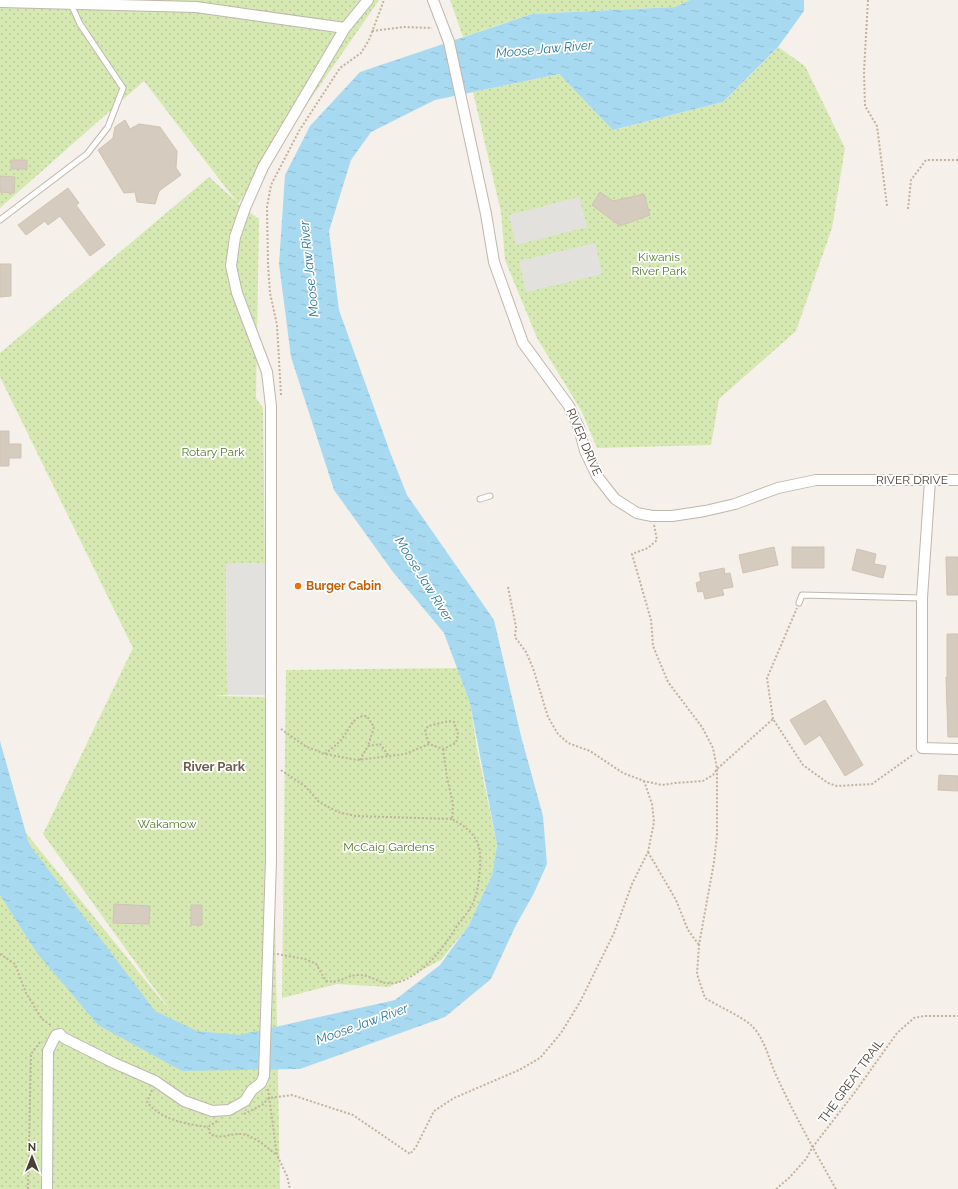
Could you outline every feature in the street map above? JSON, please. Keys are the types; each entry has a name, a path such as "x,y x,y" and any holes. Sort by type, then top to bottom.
{"street":[{"path":"47,1189 48,1051 58,1035 114,1063 155,1080 184,1101 212,1111 229,1110 244,1101 263,1079 271,860 271,406 267,372 237,294 231,266 235,237 245,208 263,167 345,28 368,0"},
{"path":"433,0 448,38"},
{"path":"0,2 196,7 345,28"},
{"name":"RIVER DRIVE","path":"448,38 486,214 494,262 523,343 569,406 579,428 585,450 597,476 615,499 637,513 652,516 672,516 705,511 735,504 778,488 816,480 958,480"},
{"path":"930,480 922,598 922,748 958,749"}],"lane":[{"path":"0,220 87,154 108,127 122,88 80,24 71,3"},
{"path":"480,499 490,496"},
{"path":"799,603 802,595 922,598"}],"path":[{"path":"281,400 278,325 270,293 268,265 268,207 271,185 298,131 340,68 361,53 369,40 384,0"},
{"path":"868,0 864,71 866,106 877,126 887,206"},
{"path":"372,31 404,27 436,28 448,38"},
{"path":"908,209 912,180 926,160 958,160"},
{"path":"652,516 657,540 648,548 632,554 651,620 653,646 668,682 702,727 710,741 713,748 717,769 718,797 714,855 697,974 705,998 752,1026 765,1046 775,1074 812,1148 836,1189"},
{"path":"508,587 516,627 515,637 526,652 533,668 548,717 558,734 568,743 590,751 623,773 644,781 662,785 703,781 713,775 717,769 773,719"},
{"path":"799,603 767,678 773,719 802,765 828,784 837,786 872,784 922,748"},
{"path":"325,754 344,735 352,721 361,716 367,716 374,727 368,746 360,760"},
{"path":"281,735 281,728 304,746 325,754 360,760 405,754 429,744 443,749 456,743 458,734 454,722 450,721 428,726 425,731 429,744"},
{"path":"368,746 380,744 389,757"},
{"path":"443,749 453,804 452,819"},
{"path":"276,961 276,954 305,959 316,964 326,981 334,983 359,974 368,976 382,983 388,984 401,982 430,963 441,951 467,913 475,898 480,881 479,847 464,826 452,819 355,816 338,812 319,802 306,787 281,770 281,763"},
{"path":"240,1115 246,1114 262,1105 269,1098 292,1095 353,1115 410,1154 416,1147 434,1111 454,1098 520,1070 540,1058 561,1033 580,1002 614,933 632,884 648,852 654,822 652,804 644,781"},
{"path":"648,852 676,900 688,930 700,945"},
{"path":"0,954 15,964 26,993 42,1019 58,1035"},
{"name":"THE GREAT TRAIL","path":"776,1189 789,1178 806,1158 897,1033 914,1018 924,1016 958,1016"},
{"path":"28,1189 31,1054 42,1039 58,1035"},
{"path":"263,1079 268,1088 277,1155 287,1176 290,1189"},
{"path":"155,1080 147,1102 154,1111 185,1124 208,1127 218,1120 223,1119"},
{"path":"208,1127 210,1134 216,1137 241,1134 255,1139 277,1155"}],"green space":[{"name":"Wakamow","path":"0,0 379,0 238,204 259,219 256,398 263,408 265,563 226,564 227,695 213,696 271,697 280,1189 0,1189 0,801 172,1013 43,834 133,648 0,377 0,353 209,177 236,201 144,81 0,208"},
{"path":"450,0 690,0 675,7 532,14 463,37"},
{"name":"Kiwanis River Park","path":"778,47 805,66 845,148 832,228 796,331 719,399 711,445 597,448 582,412 537,338 505,260 501,212 473,92 559,74 614,130 723,102"},
{"name":"McCaig Gardens","path":"457,668 470,703 477,749 497,845 492,875 469,925 441,960 389,987 337,984 282,998 286,670"}],"shaded area":[{"path":"579,197 587,227 516,245 509,215"},
{"path":"595,243 602,274 526,292 519,261"},
{"path":"265,563 266,695 227,695 226,564"}],"water":[{"name":"Moose Jaw River","path":"690,0 804,0 804,11 778,47 723,102 613,130 559,74 435,100 371,132 351,160 329,231 339,310 407,495 494,620 521,736 543,816 547,864 534,893 515,927 491,979 445,1017 300,1069 182,1071 98,1025 37,953 0,895 0,741 29,844 155,1011 197,1031 239,1035 395,1000 440,965 469,925 492,875 497,845 470,703 444,633 393,572 334,490 291,357 279,264 285,175 310,126 360,72 532,14 675,7"}],"building":[{"path":"125,120 130,129 139,124 160,127 177,151 176,168 181,175 159,191 155,204 137,202 135,192 124,193 98,150 113,138 115,127"},
{"path":"11,160 27,160 27,169 11,169"},
{"path":"0,176 15,177 14,193 0,192"},
{"path":"68,188 79,203 76,205 105,245 90,256 60,216 48,225 45,221 26,235 18,225"},
{"path":"600,192 613,201 644,194 650,215 620,226 592,205"},
{"path":"0,264 11,264 11,296 0,297"},
{"path":"0,431 9,431 9,444 21,444 21,458 9,458 9,466 0,466"},
{"path":"774,547 778,565 743,573 739,555"},
{"path":"792,547 824,547 824,568 792,568"},
{"path":"857,549 876,554 874,564 886,566 883,578 852,570"},
{"path":"946,557 958,557 958,595 947,595"},
{"path":"724,568 725,574 730,573 733,587 722,589 724,595 705,599 703,591 698,592 696,583 701,581 699,573"},
{"path":"947,634 958,634 958,737 948,737 946,677"},
{"path":"825,700 863,765 845,776 820,735 805,745 790,720"},
{"path":"939,775 958,776 958,791 938,790"},
{"path":"114,904 150,906 149,924 113,923"},
{"path":"191,905 202,905 202,925 191,925"}],"place":[{"name":"Burger Cabin","path":"298,586"}],"district":[{"name":"River Park","path":"214,766"}],"park label":[{"name":"Rotary Park","path":"213,452"}]}
